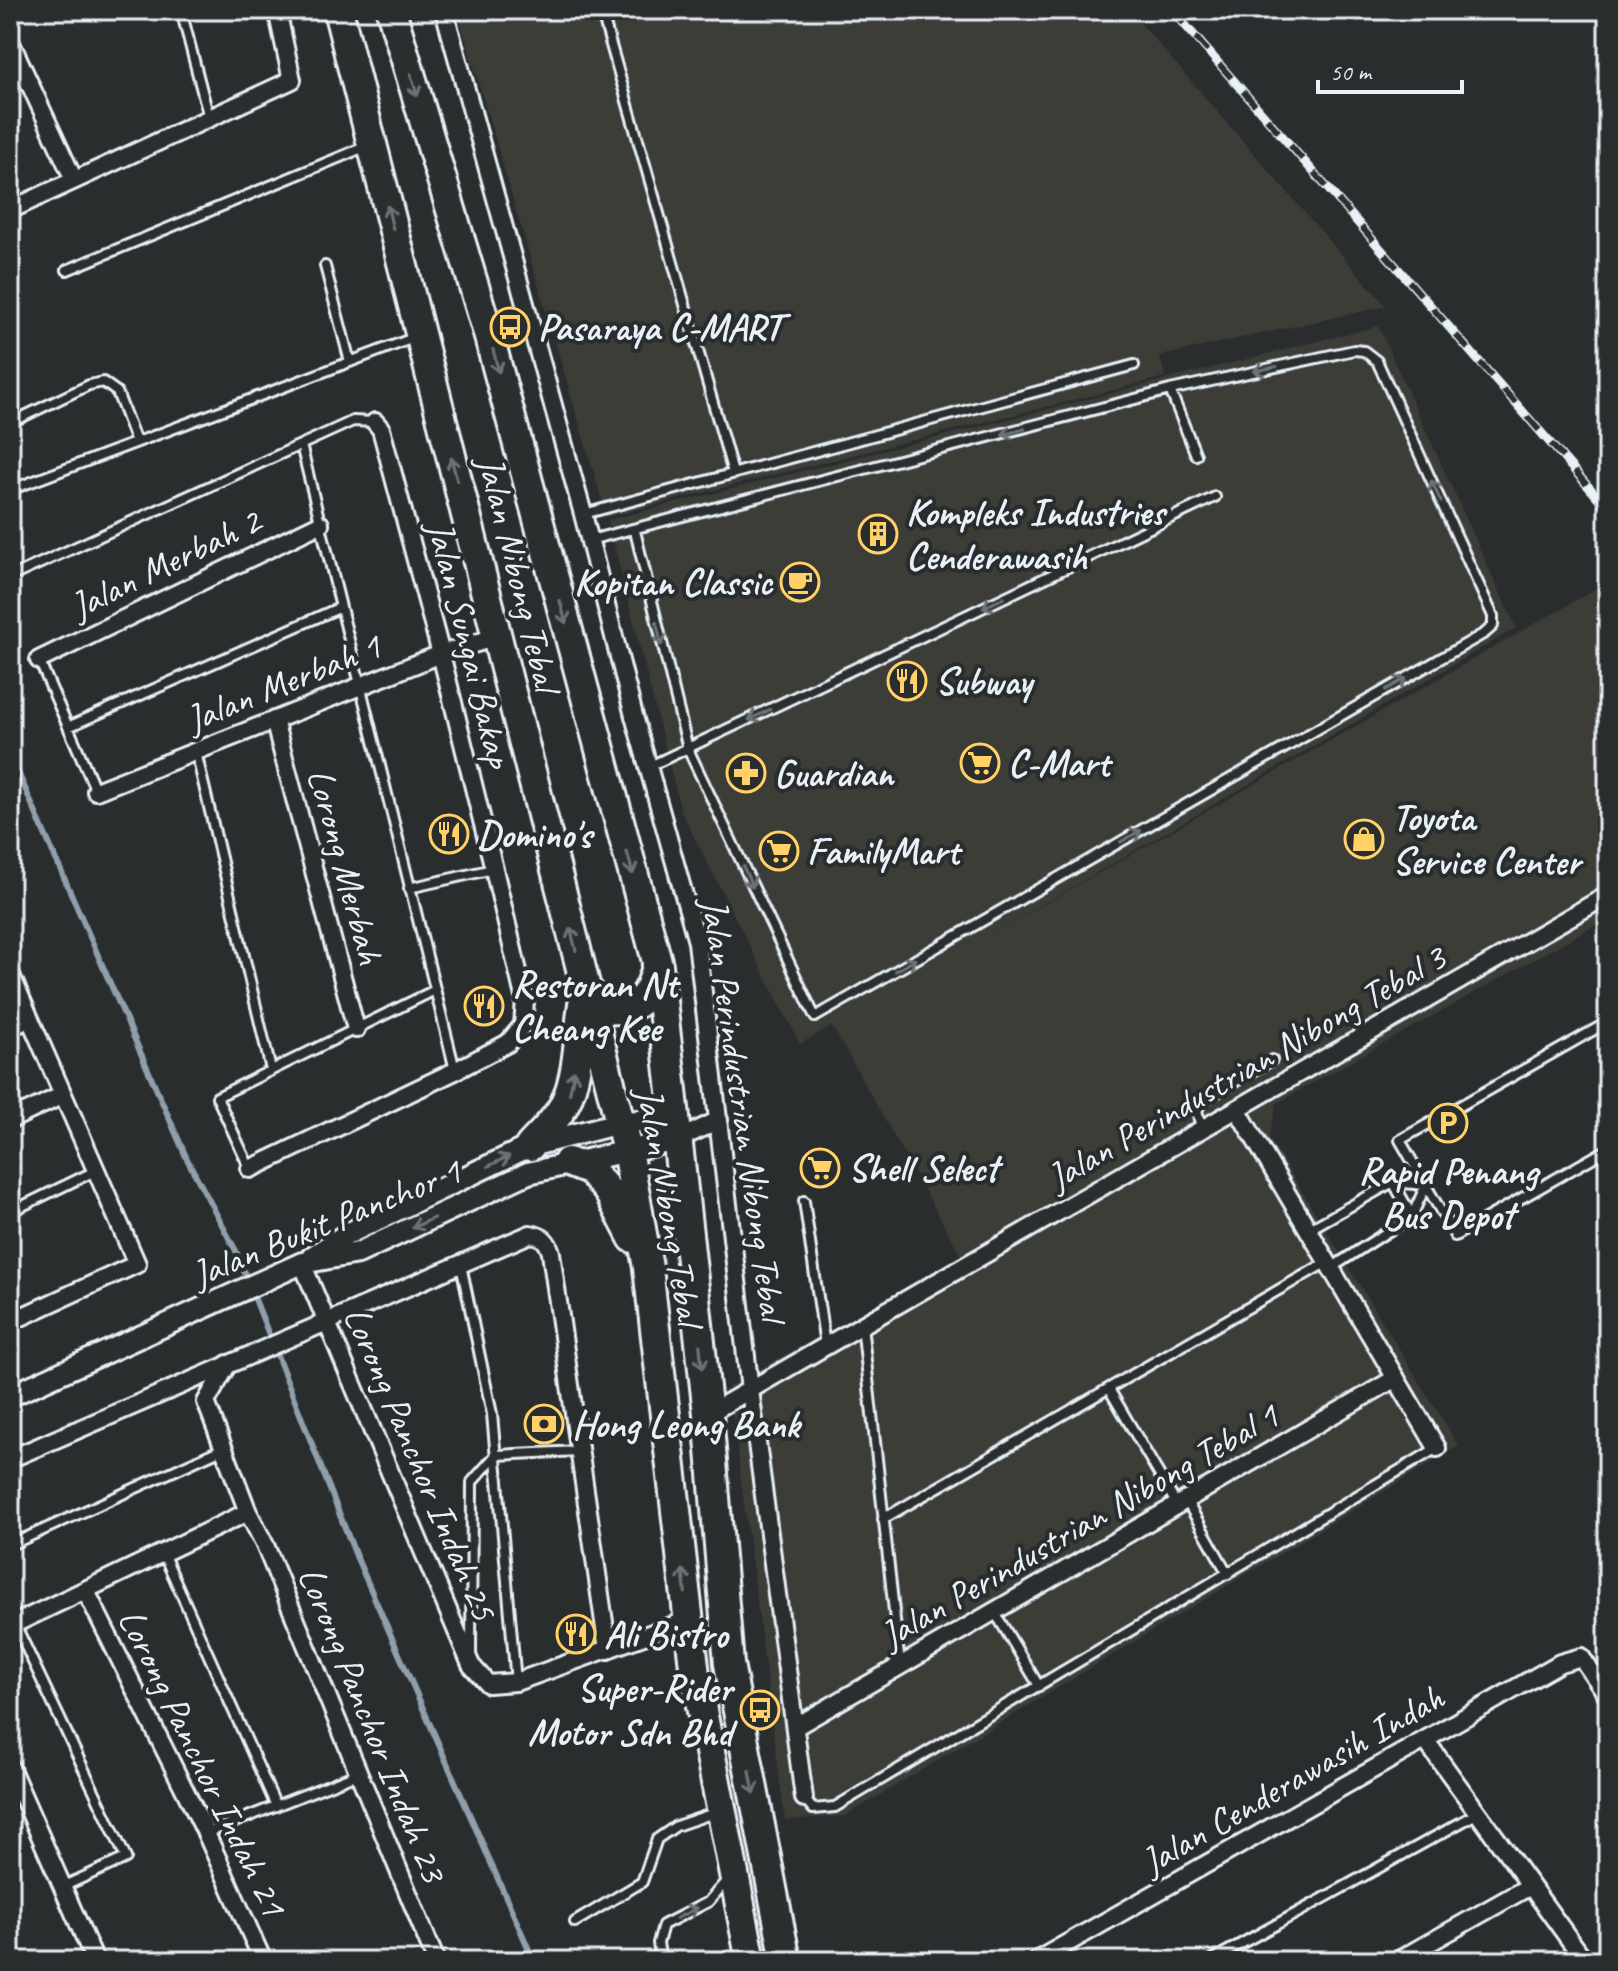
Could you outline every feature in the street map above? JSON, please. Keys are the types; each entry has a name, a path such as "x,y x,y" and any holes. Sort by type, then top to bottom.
{"highway":[{"name":"Jalan Nibong Tebal","path":"338,10 623,1136 648,1268 695,1675 751,1961"},
{"name":"Jalan Nibong Tebal","path":"391,10 490,338 658,965 708,1414 729,1664 786,1961"},
{"path":"585,987 604,1009 632,1007 644,998 653,984 658,965"},
{"path":"530,1146 560,1112 569,1096 574,1079 585,987"},
{"path":"568,1162 591,1171 609,1192 648,1268"}],"street":[{"path":"10,210 292,80 277,10"},
{"name":"Jalan Perindustrian Nibong Tebal","path":"444,10 697,942 750,1390 804,1798"},
{"path":"10,41 74,180"},
{"name":"Jalan Sungai Bakap","path":"375,422 381,429 441,654 494,869 525,1001 523,1025"},
{"name":"Jalan Merbah 2","path":"39,660 320,524"},
{"name":"Jalan Merbah 1","path":"96,791 441,654 496,637"},
{"name":"Lorong Merbah","path":"274,720 356,1029"},
{"name":"Jalan Perindustrian Nibong Tebal 3","path":"708,1414 1608,895"},
{"path":"10,973 96,1170"},
{"name":"Jalan Bukit Panchor 1","path":"250,1169 455,1071 508,1043 523,1025"},
{"path":"10,1120 63,1095"},
{"path":"1237,1109 1437,1448"},
{"path":"301,1264 347,1234 530,1146 676,1129 719,1120"},
{"name":"Jalan Bukit Panchor 1","path":"10,1396 301,1264 358,1253 528,1173 568,1162 623,1136 676,1129"},
{"name":"Jalan Bukit Panchor 1","path":"10,1322 137,1264 96,1170"},
{"path":"10,1459 530,1234 539,1235 546,1240 551,1253 608,1650"},
{"name":"Lorong Panchor Indah 25","path":"301,1264 328,1320 471,1665 488,1684 516,1682"},
{"name":"Lorong Panchor Indah 23","path":"228,1364 206,1402 248,1512 265,1545 436,1961"},
{"name":"Jalan Perindustrian Nibong Tebal 1","path":"795,1727 1396,1378"},
{"path":"12,1625 248,1512"},
{"name":"Lorong Panchor Indah 21","path":"86,1591 206,1833 263,1961"},
{"path":"516,1682 688,1620"},
{"name":"Jalan Cenderawasih Indah","path":"1036,1961 1560,1663 1581,1657 1608,1696"},
{"path":"1426,1741 1580,1960"},
{"path":"10,1767 95,1961"},
{"path":"1397,1961 1530,1886"}],"lane":[{"path":"181,10 209,118"},
{"path":"601,10 733,473"},
{"path":"67,270 372,144"},
{"path":"325,266 350,362"},
{"path":"10,490 420,336"},
{"path":"590,540 635,531 1170,390 1354,350 1364,351 1377,361 1493,616 1493,626 815,1017 688,749 635,531"},
{"path":"583,514 1134,365"},
{"path":"10,423 89,385 103,382 117,392 136,442"},
{"path":"1170,390 1196,455"},
{"path":"10,577 353,421 375,422"},
{"path":"301,445 455,1071"},
{"path":"648,767 1215,497"},
{"path":"68,727 341,607"},
{"path":"39,660 96,791"},
{"path":"195,751 271,1070"},
{"path":"409,888 494,869"},
{"path":"250,1169 217,1097 435,990"},
{"path":"10,1032 31,1022"},
{"path":"1608,1022 1400,1140 1455,1236 1608,1149"},
{"path":"1201,1130 1197,1110 1202,1101 1272,1060"},
{"path":"10,1212 96,1170"},
{"path":"1308,1230 1393,1182 1426,1185"},
{"path":"1393,1182 1412,1216"},
{"path":"883,1519 1412,1216 1426,1185"},
{"path":"804,1201 825,1346"},
{"path":"461,1265 492,1414 516,1682"},
{"path":"862,1325 900,1666"},
{"path":"1109,1389 1228,1574"},
{"path":"10,1545 224,1448"},
{"path":"804,1798 813,1809 835,1807 1437,1448"},
{"path":"471,1665 472,1482 496,1455 579,1451"},
{"path":"163,1553 276,1806"},
{"path":"994,1611 1039,1686"},
{"path":"12,1625 126,1858 62,1887"},
{"path":"206,1833 359,1773"},
{"path":"575,1922 642,1882 657,1839 676,1826 721,1810"},
{"path":"1210,1961 1478,1813"},
{"path":"661,1961 658,1943 663,1925 708,1902 734,1872"}],"shaded area":[{"path":"457,10 1129,10 1386,306 1160,356 1165,377 607,517"},
{"path":"1378,326 1516,628 980,941 1608,582 1608,918 1277,1103 1269,1138 1459,1446 845,1816 785,1820 729,1386 962,1257 832,1026 800,1044 681,811 608,520"}],"waterway":[{"path":"10,754 187,1159 236,1251 356,1556 534,1961"}],"railway":[{"path":"1172,10 1608,509"}],"place":[{"name":"Pasaraya C-MART","path":"510,327"},
{"name":"Kompleks Industries Cenderawasih","path":"878,534"},
{"name":"Kopitan Classic","path":"800,582"},
{"name":"Subway","path":"907,681"},
{"name":"C-Mart","path":"980,763"},
{"name":"Guardian","path":"746,773"},
{"name":"Domino's","path":"449,834"},
{"name":"Toyota Service Center","path":"1364,839"},
{"name":"FamilyMart","path":"779,851"},
{"name":"Restoran Nt Cheang Kee","path":"484,1006"},
{"name":"Rapid Penang Bus Depot","path":"1448,1123"},
{"name":"Shell Select","path":"820,1168"},
{"name":"Hong Leong Bank","path":"544,1424"},
{"name":"Ali Bistro","path":"576,1634"},
{"name":"Super-Rider Motor Sdn Bhd","path":"760,1710"}]}
